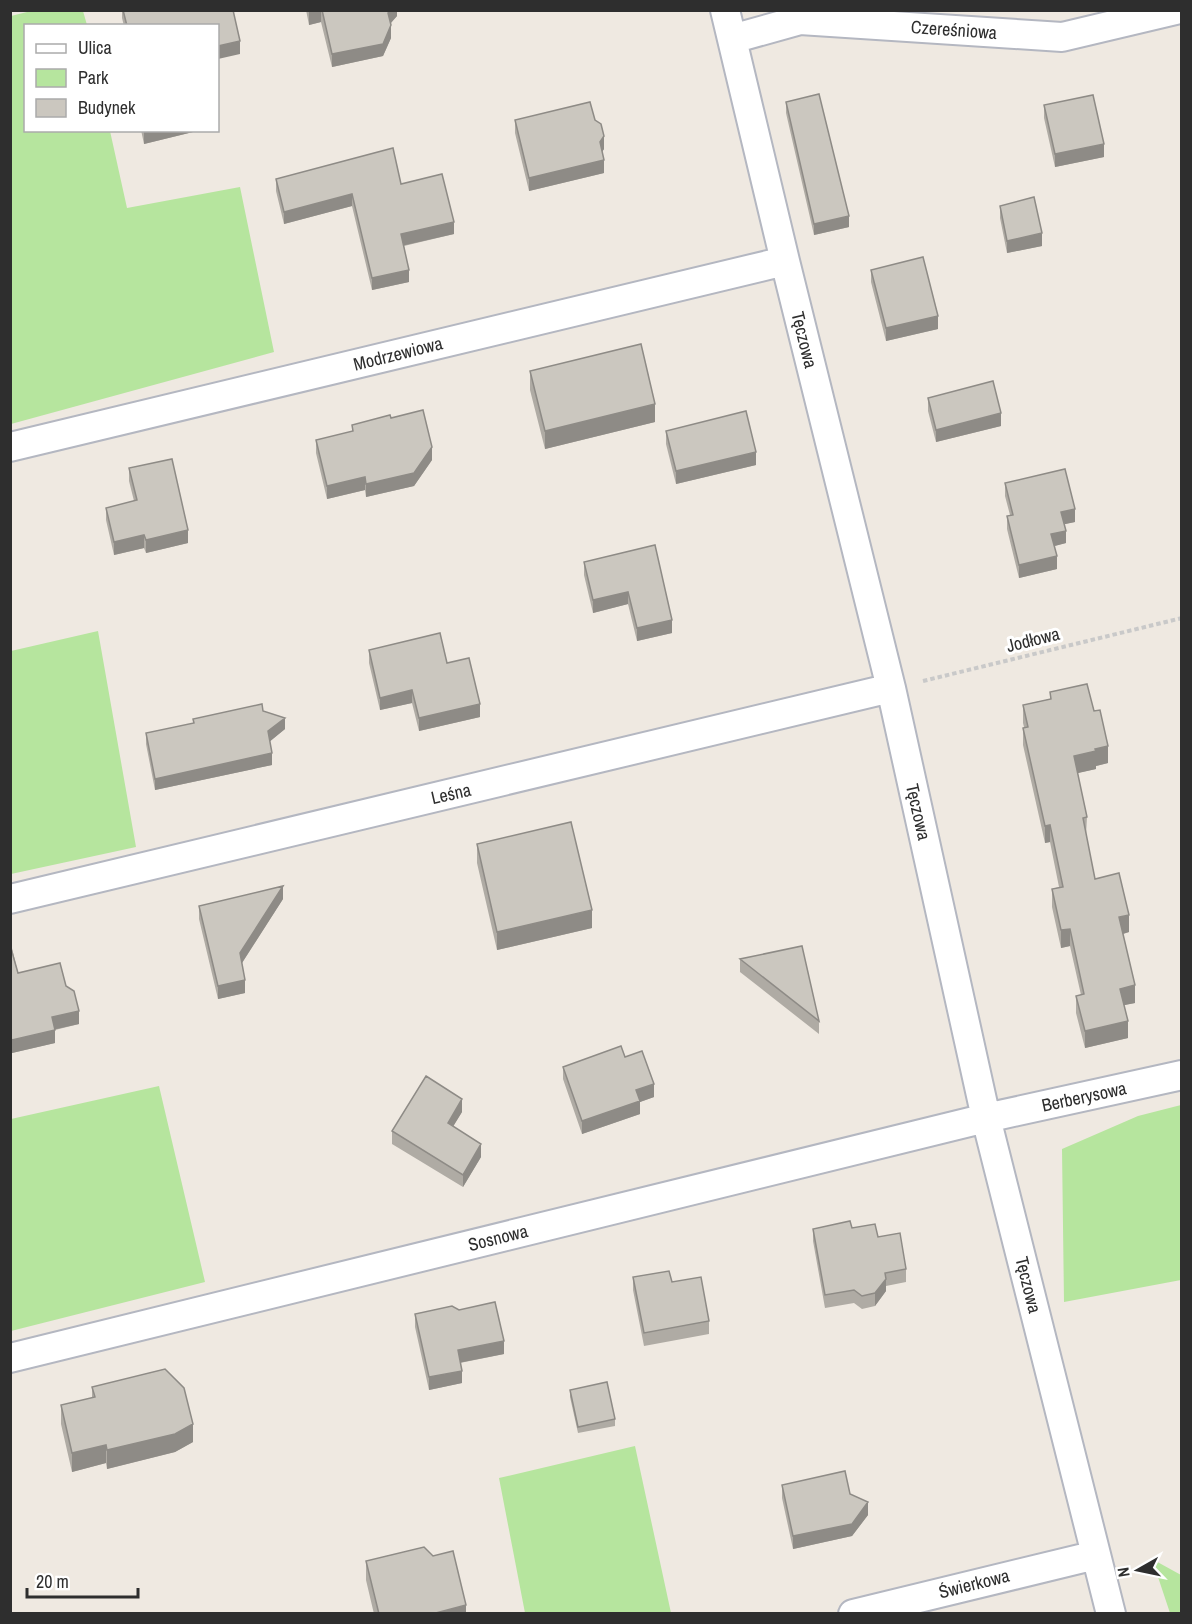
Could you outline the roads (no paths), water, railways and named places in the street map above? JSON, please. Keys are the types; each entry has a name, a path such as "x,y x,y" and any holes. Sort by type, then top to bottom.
{"street":[{"name":"Tęczowa","path":"725,10 784,261 891,688 986,1118 1111,1614"},
{"name":"Czereśniowa","path":"732,39 800,20 1062,38 1176,10"},
{"name":"Modrzewiowa","path":"10,447 784,261"},
{"name":"Leśna","path":"10,899 891,688"},
{"name":"Berberysowa","path":"986,1118 1182,1075"},
{"name":"Sosnowa","path":"10,1358 986,1118"},
{"name":"Świerkowa","path":"853,1614 1096,1554"}]}
